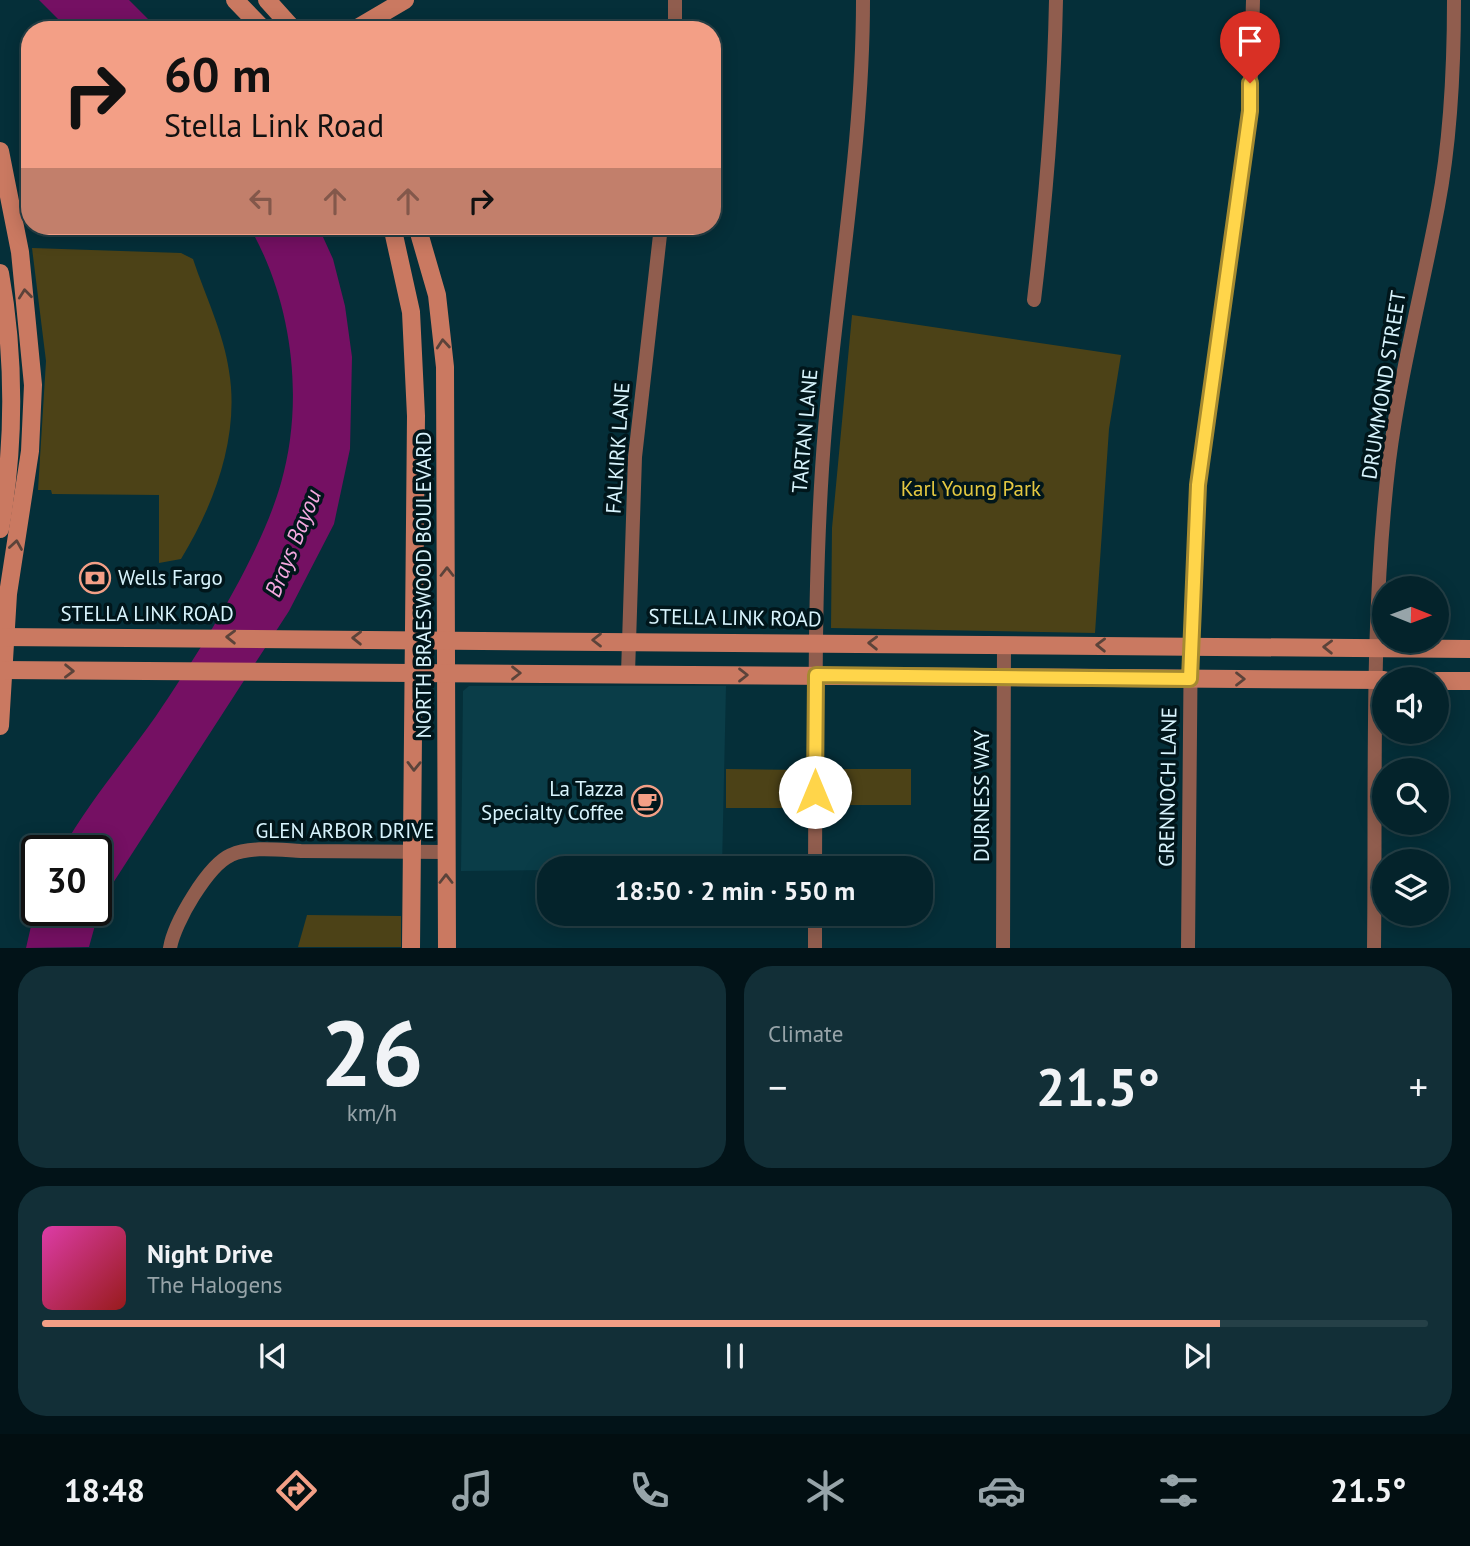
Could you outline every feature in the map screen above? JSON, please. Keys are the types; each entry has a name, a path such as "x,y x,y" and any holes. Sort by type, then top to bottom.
{"main road":[{"path":"235,0 255,21"},
{"path":"267,0 287,21"},
{"path":"369,21 405,0"},
{"path":"0,151 19,244 29,331 32,409 12,512 0,528"},
{"name":"NORTH BRAESWOOD BOULEVARD","path":"393,235 411,312 416,416 416,673 411,947"},
{"name":"NORTH BRAESWOOD BOULEVARD","path":"420,235 437,295 445,368 447,947"},
{"path":"0,273 7,330 12,512 0,726"},
{"path":"7,330 29,331"},
{"path":"416,416 446,416"},
{"name":"STELLA LINK ROAD","path":"4,637 152,636 1372,648"},
{"name":"STELLA LINK ROAD","path":"1449,649 1470,649"},
{"path":"3,670 1372,680"},
{"path":"1449,681 1470,681"}],"street":[{"path":"675,21 676,0"},
{"name":"TARTAN LANE","path":"815,856 816,642 825,426 856,160 863,0"},
{"path":"1034,300 1052,107 1056,0"},
{"name":"GRENNOCH LANE","path":"1188,947 1190,679 1198,485 1250,111 1253,0"},
{"name":"DRUMMOND STREET","path":"1382,576 1389,462 1401,383 1439,203 1451,107 1454,0"},
{"name":"FALKIRK LANE","path":"628,673 635,457 660,235"},
{"name":"DURNESS WAY","path":"1003,947 1004,644"},
{"name":"DRUMMOND STREET","path":"1374,947 1379,744"},
{"name":"GLEN ARBOR DRIVE","path":"170,947 178,923 195,895 219,864 231,855 278,850 446,852"},
{"path":"815,926 815,947"}],"shaded area":[{"path":"469,686 726,686 722,856 537,856 537,870 461,871 463,691"}],"green space":[{"path":"32,248 181,253 193,259 227,357 231,420 222,469 214,493 181,559 159,563 159,495 52,494 51,490 38,490 46,361"},
{"name":"Karl Young Park","path":"852,315 1121,355 1109,429 1095,633 831,628 832,528"},
{"path":"726,769 806,770 805,808 726,808"},
{"path":"827,769 911,769 911,805 827,805"},
{"path":"307,915 401,916 401,947 298,947"}],"water":[{"path":"39,0 129,0 150,21 60,21"},
{"name":"Brays Bayou","path":"254,235 322,235 333,259 345,306 352,357 350,449 334,524 289,611 112,885 112,835 71,835 156,716 227,603 259,541 281,483 292,418 293,384 290,351 276,286"},
{"path":"31,926 95,926 89,947 26,948"}],"place":[{"name":"Wells Fargo","path":"95,578"},
{"name":"La Tazza Specialty Coffee","path":"647,801"}],"route":[{"path":"815,792 816,675 1190,679 1198,485 1250,111 1250,83"}]}
